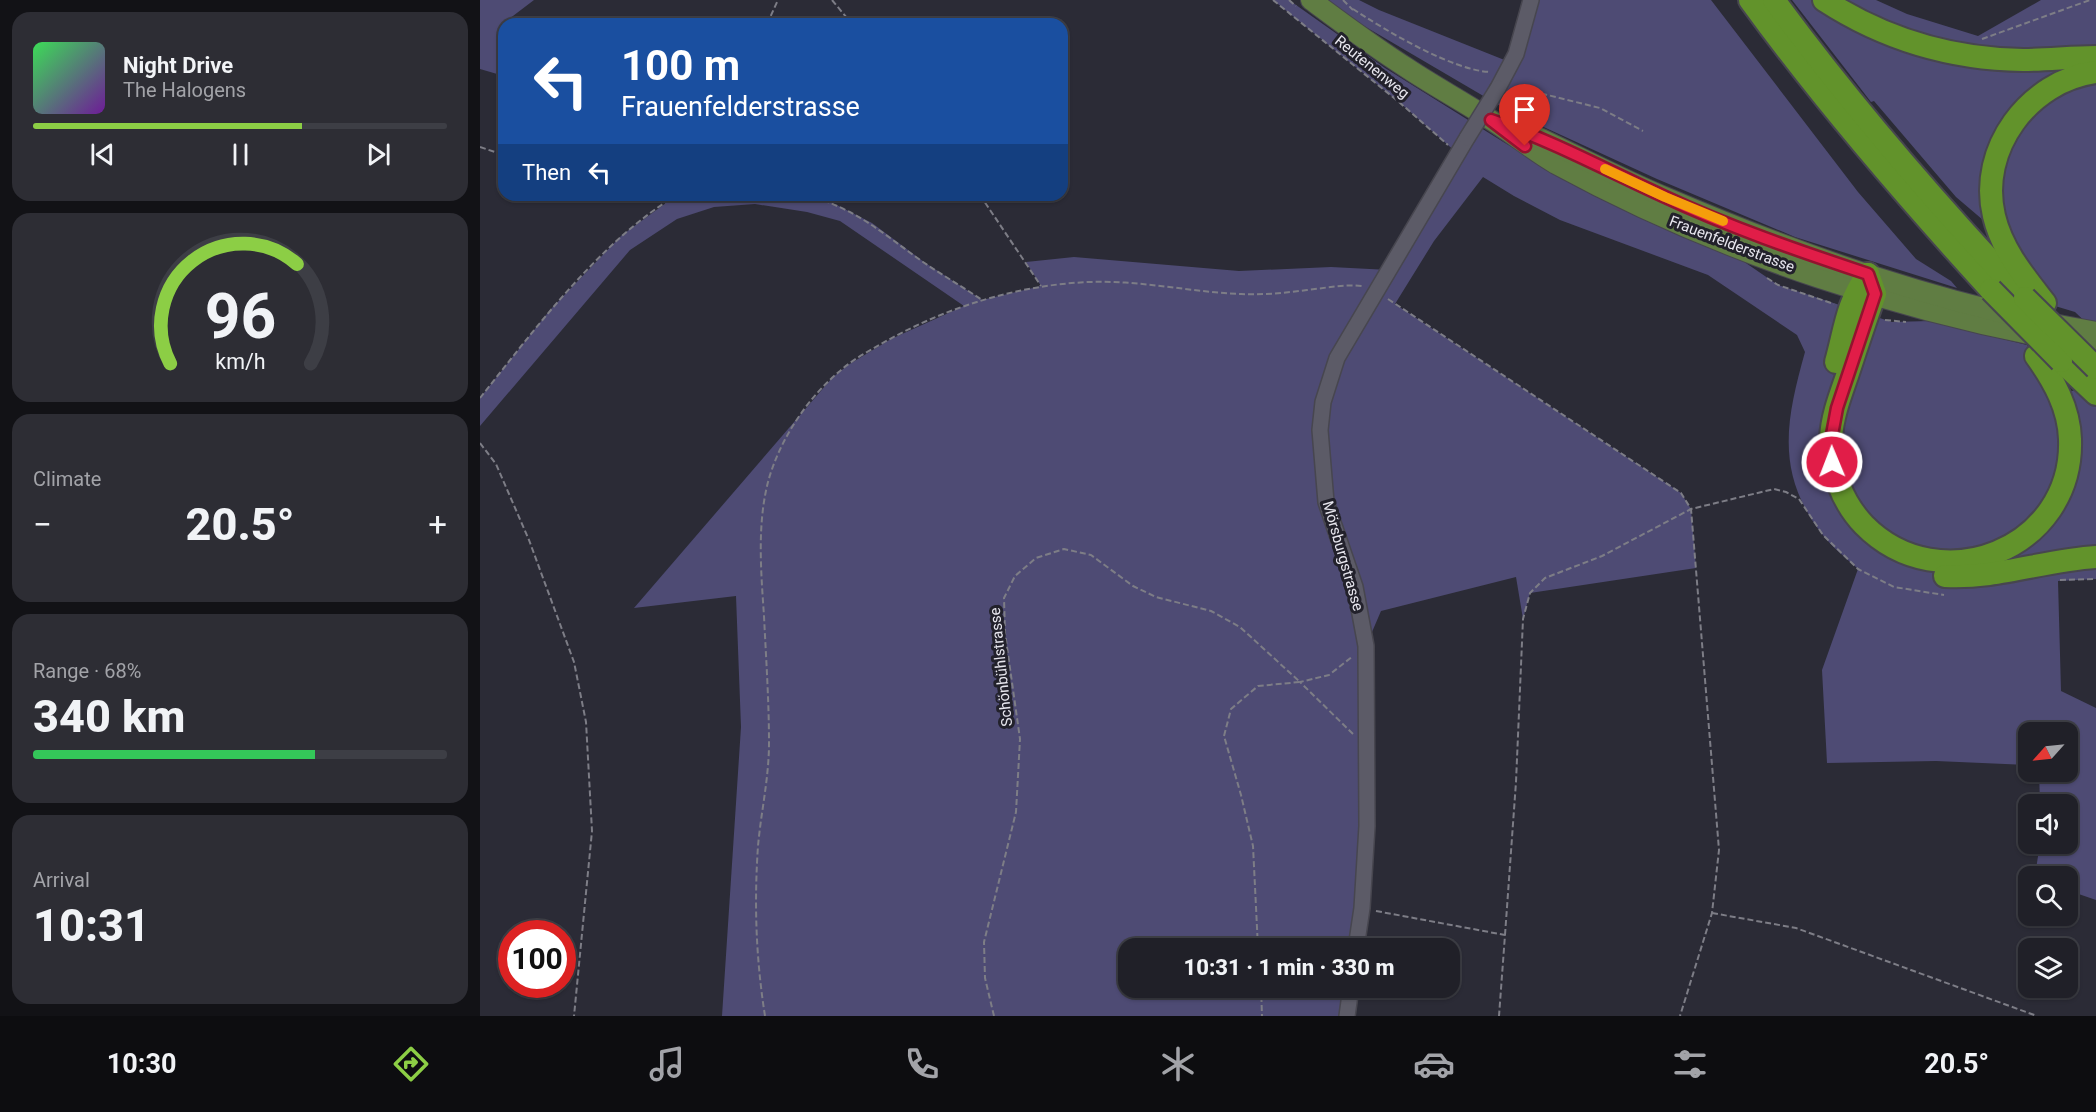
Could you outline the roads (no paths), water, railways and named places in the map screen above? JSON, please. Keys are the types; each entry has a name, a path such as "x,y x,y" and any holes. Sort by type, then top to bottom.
{"highway":[{"path":"1750,0 1836,112 1982,287 2036,356 2062,400 2069,430 2070,453 2067,471 2053,505 2042,520 2021,539 1998,552 1984,558 1941,562 1905,553 1881,540 1856,516 1842,492 1832,462 1831,440 1866,286"},
{"path":"1774,0 1864,116 1920,183 2035,300 2096,368"},
{"path":"1824,0 1884,33 1949,52 2006,59 2096,57"},
{"path":"2035,300 1999,232 1992,206 1993,170 2007,132 2026,107 2055,85 2073,77 2096,72"},
{"path":"1866,286 1849,309 1844,334 1824,398 1817,437 1819,467 1824,487 1837,514 1851,532 1873,552 1896,565 1942,576 1977,576 2096,557"},
{"path":"1982,287 2096,394"}],"main road":[{"name":"Frauenfelderstrasse","path":"1311,0 1408,69 1491,120 1531,134 1675,201 1780,244 1866,286 1976,322 2096,346"},
{"name":"Frauenfelderstrasse","path":"1866,286 1977,307 2036,322 2096,332"}],"street":[{"name":"Mörsburgstrasse","path":"1358,938 1362,908 1367,826 1366,646 1355,587 1326,501 1320,430 1323,402 1337,358 1516,54 1531,0"},
{"path":"1347,1016 1349,998"}]}
